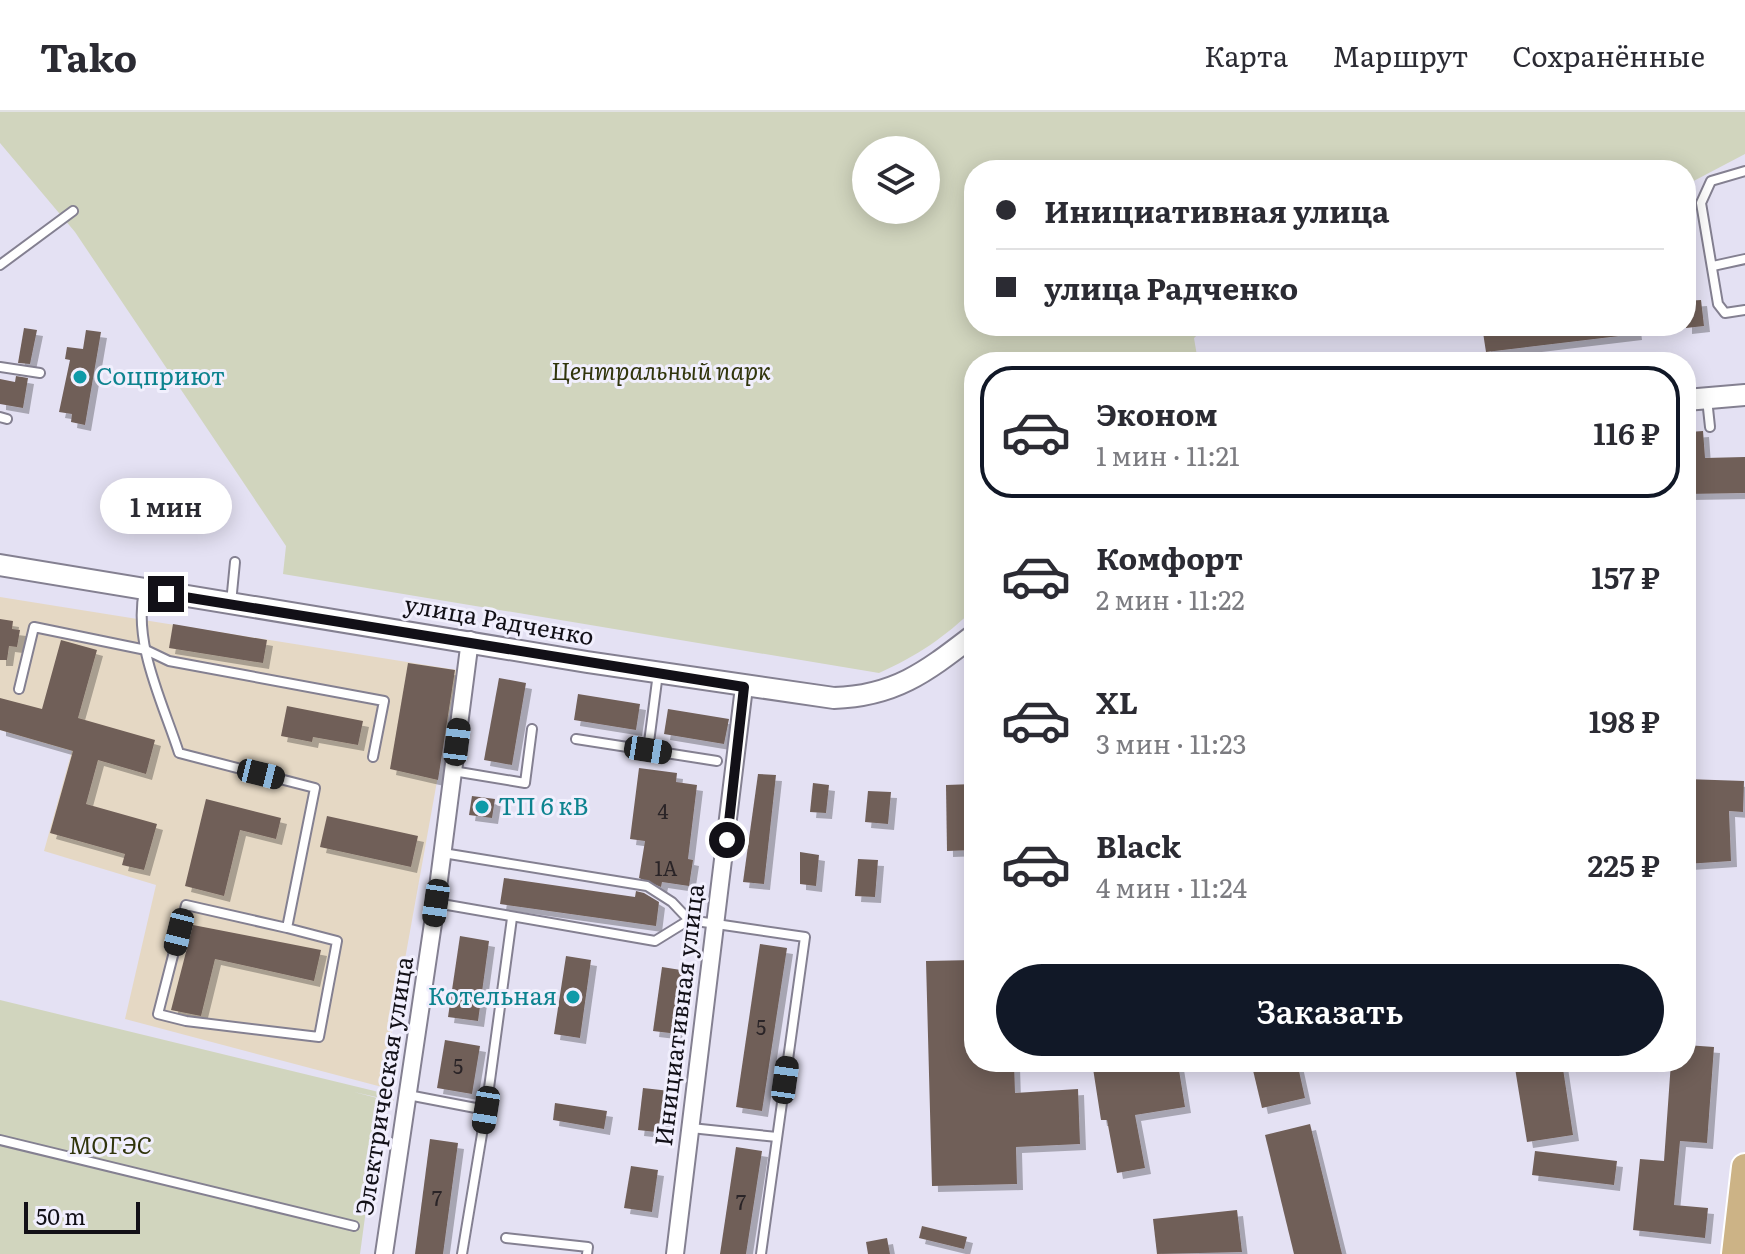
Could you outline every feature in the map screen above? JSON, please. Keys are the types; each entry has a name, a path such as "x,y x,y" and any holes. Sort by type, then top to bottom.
{"main road":[{"path":"1735,1254 1745,1167"}],"street":[{"path":"1696,399 1745,395"},
{"name":"улица Радченко","path":"0,565 744,687 834,698 874,694 904,685 964,642"},
{"name":"Электрическая улица","path":"384,1254 436,903 470,640"},
{"name":"Инициативная улица","path":"675,1254 744,687"}],"lane":[{"path":"1745,171 1711,181 1701,203 1718,304 1725,313 1745,310"},
{"path":"0,265 73,211"},
{"path":"1713,266 1745,259"},
{"path":"0,367 40,373"},
{"path":"1696,399 1710,427"},
{"path":"231,604 235,562"},
{"path":"144,591 140,619 146,650 179,753 315,788 287,928"},
{"path":"19,689 34,627 146,650 169,661 384,701 373,757"},
{"path":"648,750 658,673"},
{"path":"453,771 525,783 532,729"},
{"path":"576,739 717,761"},
{"path":"443,853 647,886 672,902 689,920"},
{"path":"436,903 655,941 689,920 805,937 761,1254"},
{"path":"186,905 287,928 337,941 319,1037 186,1021 158,1014 186,905"},
{"path":"462,1254 486,1110 512,918"},
{"path":"408,1095 486,1110"},
{"path":"690,1128 777,1137"},
{"path":"0,1140 354,1226"},
{"path":"506,1238 588,1247 587,1254"}],"shaded area":[{"path":"0,597 457,670 382,1087 125,1019 156,885 44,851 72,751 0,730"}],"green space":[{"name":"Центральный парк","path":"0,112 1745,112 1745,154 1696,180 1696,160 964,160 964,336 1196,336 1196,352 964,352 964,618 930,645 879,673 283,574 286,546 75,232 0,143"},
{"name":"МОГЭС","path":"0,1000 391,1095 394,1101 354,1092 381,1099 360,1254 0,1254"}],"building":[{"path":"1696,300 1701,300 1704,326 1696,327"},
{"path":"24,328 37,330 30,364 18,363"},
{"name":"Соцприют","path":"86,330 101,332 85,425 71,422 72,414 59,412 70,360 65,359 67,347 83,349"},
{"path":"1484,336 1619,336 1486,352"},
{"path":"16,376 28,378 23,408 0,404 0,379 15,382"},
{"path":"1703,431 1705,458 1745,457 1745,493 1696,494 1696,432"},
{"path":"0,619 13,621 12,629 20,630 17,647 9,646 7,660 0,660"},
{"path":"173,624 267,640 263,663 169,648"},
{"path":"61,640 97,650 78,718 155,740 146,774 98,760 86,804 157,824 144,870 122,865 125,854 50,833 73,751 0,730 0,698 42,709"},
{"path":"408,663 455,670 438,780 390,769"},
{"path":"499,678 526,683 512,765 484,760"},
{"path":"578,694 640,704 636,730 574,720"},
{"path":"287,706 363,721 358,745 313,737 312,742 281,736"},
{"path":"668,709 729,719 724,744 664,734"},
{"path":"639,768 677,773 676,782 697,785 688,859 693,860 689,886 662,882 661,887 639,878 645,841 630,839"},
{"path":"758,774 776,775 764,884 743,882"},
{"path":"1696,779 1744,781 1743,812 1729,811 1731,861 1696,863"},
{"path":"813,783 829,785 826,813 810,812"},
{"path":"964,784 964,850 947,851 946,785"},
{"path":"868,791 891,792 888,824 865,822"},
{"name":"ТП 6 кВ","path":"472,796 495,799 492,818 469,815"},
{"path":"206,799 281,818 276,839 240,830 224,896 185,886"},
{"path":"327,816 418,836 411,867 320,847"},
{"path":"800,852 819,855 816,886 800,884"},
{"path":"858,859 878,860 875,897 855,896"},
{"path":"504,878 635,897 636,891 644,893 659,902 656,926 500,904"},
{"path":"193,925 321,950 314,981 215,959 201,1016 171,1010"},
{"path":"460,936 489,941 478,1021 448,1017"},
{"path":"760,944 787,948 762,1111 736,1107"},
{"name":"Котельная","path":"566,956 591,960 580,1038 554,1034"},
{"path":"964,960 964,1072 1014,1072 1015,1093 1078,1089 1080,1144 1016,1147 1017,1184 932,1186 926,961"},
{"path":"662,967 687,971 678,1034 653,1031"},
{"path":"445,1040 480,1046 472,1094 437,1088"},
{"path":"1696,1046 1714,1047 1707,1143 1680,1141 1674,1205 1708,1208 1705,1238 1633,1230 1640,1159 1664,1161 1670,1072 1696,1072"},
{"path":"1094,1072 1179,1072 1185,1107 1135,1115 1145,1168 1117,1173 1107,1120 1101,1120"},
{"path":"1253,1072 1299,1072 1305,1098 1262,1108"},
{"path":"1516,1072 1564,1072 1573,1135 1527,1142"},
{"path":"643,1088 670,1091 665,1133 638,1130"},
{"path":"555,1103 607,1111 604,1129 553,1120"},
{"path":"1310,1124 1342,1254 1294,1254 1265,1135"},
{"path":"430,1139 458,1143 443,1254 415,1254"},
{"path":"736,1147 762,1151 746,1254 720,1254"},
{"path":"1535,1151 1617,1161 1614,1185 1532,1175"},
{"path":"631,1166 658,1170 652,1212 624,1208"},
{"path":"1237,1210 1242,1252 1157,1254 1153,1219"},
{"path":"922,1226 967,1237 964,1249 919,1238"},
{"path":"887,1238 890,1254 868,1254 866,1242"}],"place":[{"name":"Соцприют","path":"80,377"},
{"name":"ТП 6 кВ","path":"482,807"},
{"name":"Котельная","path":"573,997"}],"route":[{"path":"166,594 470,640 744,687 727,840"}]}
